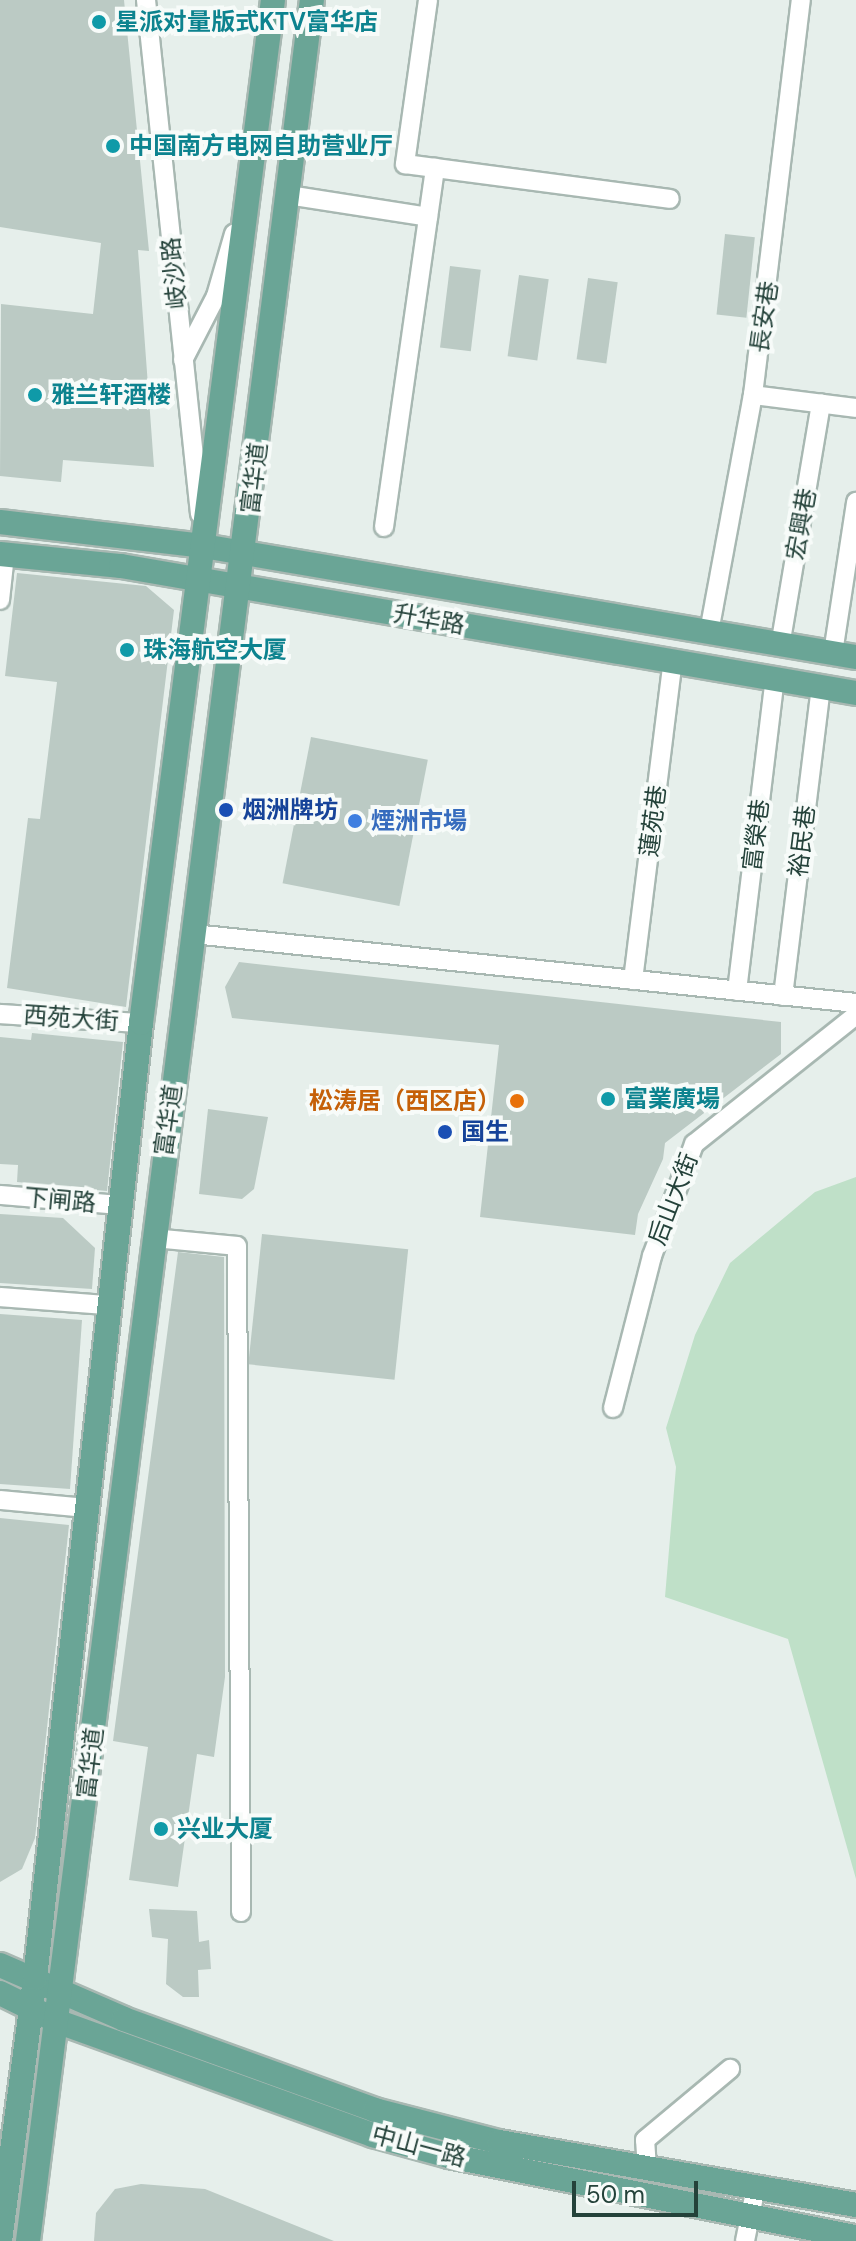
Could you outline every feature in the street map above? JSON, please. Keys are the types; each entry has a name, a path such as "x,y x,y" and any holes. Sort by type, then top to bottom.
{"main road":[{"name":"富华道","path":"0,2241 35,1978 107,1305 141,1023 273,0"},
{"name":"富华道","path":"28,2241 59,2022 153,1238 245,553 312,0"},
{"path":"234,304 274,310"},
{"name":"升华路","path":"0,522 203,546 844,655"},
{"name":"升华路","path":"2,555 199,579 856,693"},
{"name":"中山一路","path":"0,1965 124,2019 375,2110 499,2142 856,2205"},
{"name":"中山一路","path":"0,1993 59,2022 409,2145 751,2212 856,2237"}],"street":[{"name":"岐沙路","path":"146,0 203,546"},
{"path":"428,0 405,164 670,199"},
{"name":"長安巷","path":"709,632 753,395 801,0"},
{"path":"384,527 435,168"},
{"path":"183,360 216,296 250,181"},
{"path":"288,195 428,217"},
{"path":"753,395 856,408"},
{"name":"宏興巷","path":"780,646 821,403"},
{"path":"844,655 856,502"},
{"path":"0,600 2,555"},
{"name":"蓮苑巷","path":"633,980 673,661"},
{"name":"富榮巷","path":"737,991 775,679"},
{"name":"裕民巷","path":"783,996 821,687"},
{"path":"193,934 856,1003"},
{"name":"西苑大街","path":"0,1014 141,1023"},
{"name":"后山大街","path":"613,1408 652,1256 694,1144 856,1015"},
{"name":"下闸路","path":"0,1195 120,1205"},
{"path":"153,1238 237,1246 241,1912"},
{"path":"0,1297 107,1305"},
{"path":"0,1500 86,1508"},
{"path":"647,2168 645,2140 730,2069"},
{"path":"745,2241 756,2187"}],"green space":[{"path":"856,1177 856,1879 788,1639 665,1597 676,1467 666,1428 695,1335 730,1263 815,1192"}],"building":[{"path":"0,0 124,0 149,251 138,250 154,467 63,460 61,482 0,476 1,304 93,314 101,243 0,227"},
{"path":"725,234 755,237 746,318 717,315"},
{"path":"450,266 481,270 471,351 440,347"},
{"path":"519,275 549,279 537,360 508,356"},
{"path":"588,278 618,282 606,363 577,359"},
{"path":"17,573 146,586 174,610 126,1007 7,988 28,818 40,819 57,682 5,676"},
{"name":"煙洲市場","path":"311,737 428,760 399,906 283,883"},
{"name":"富業廣場","path":"239,962 781,1022 781,1054 665,1143 663,1159 638,1214 635,1235 480,1217 499,1045 232,1018 225,987"},
{"path":"32,1033 123,1042 107,1191 17,1182 18,1165 0,1164 0,1037 31,1040"},
{"path":"208,1109 268,1117 254,1189 242,1199 199,1194"},
{"path":"0,1214 63,1218 95,1248 92,1289 0,1283"},
{"path":"262,1234 408,1249 395,1380 248,1364"},
{"path":"178,1252 224,1257 225,1677 214,1757 197,1754 178,1887 129,1880 148,1747 113,1741"},
{"path":"0,1314 82,1320 70,1489 0,1484"},
{"path":"0,1518 69,1525 35,1838 22,1869 0,1882"},
{"path":"149,1909 197,1911 199,1942 209,1940 211,1969 198,1970 199,1997 183,1997 166,1984 168,1939 152,1937"},
{"path":"141,2184 205,2189 334,2241 94,2241 96,2213 115,2189"}],"place":[{"name":"星派对量版式KTV富华店","path":"99,22"},
{"name":"中国南方电网自助营业厅","path":"113,146"},
{"name":"雅兰轩酒楼","path":"35,395"},
{"name":"珠海航空大厦","path":"127,650"},
{"name":"烟洲牌坊","path":"226,810"},
{"name":"煙洲市場","path":"355,821"},
{"name":"富業廣場","path":"608,1099"},
{"name":"松涛居（西区店）","path":"517,1101"},
{"name":"国生","path":"445,1132"},
{"name":"兴业大厦","path":"161,1829"}]}
